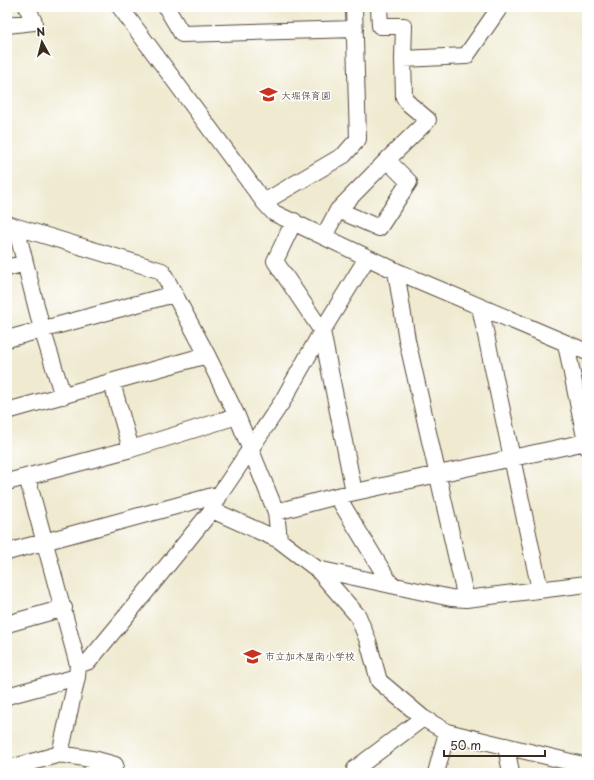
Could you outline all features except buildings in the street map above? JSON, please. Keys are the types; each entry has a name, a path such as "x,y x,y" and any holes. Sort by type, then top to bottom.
{"street":[{"path":"7,25 34,22 27,7"},
{"path":"120,7 264,202 274,213 294,221 396,272 587,352"},
{"path":"166,7 182,34 355,29"},
{"path":"264,202 344,155 358,139 354,7"},
{"path":"324,236 338,210 428,120 404,97 404,26 380,26 379,7"},
{"path":"403,59 466,56 500,7"},
{"path":"338,210 378,228 409,182 387,160"},
{"path":"294,221 275,261 322,331 354,492"},
{"path":"12,225 26,263 42,329 63,396"},
{"path":"12,225 162,271 207,355 237,416 276,512 279,540"},
{"path":"7,696 78,671 145,593 212,510 220,494 282,402 322,331 367,258"},
{"path":"7,268 26,263"},
{"path":"396,272 407,340 466,599"},
{"path":"7,339 174,294"},
{"path":"480,307 540,590"},
{"path":"276,512 337,496 438,473 586,445 566,344"},
{"path":"7,411 112,383 207,355"},
{"path":"112,383 131,449"},
{"path":"7,482 131,449 237,416"},
{"path":"27,477 44,542 64,608 78,671 60,754"},
{"path":"7,552 220,494"},
{"path":"337,496 391,585"},
{"path":"212,510 279,540 317,569 358,616 368,641 379,681 423,718 447,732 587,766"},
{"path":"317,569 451,598 466,599 587,584"},
{"path":"7,624 64,608"},
{"path":"355,773 355,769 423,718"},
{"path":"436,773 447,732"},
{"path":"506,746 511,773"},
{"path":"7,769 60,754 94,767 115,765"}],"place":[{"name":"大堀保育園","path":"268,95"},
{"name":"市立加木屋南小学校","path":"252,656"}]}
